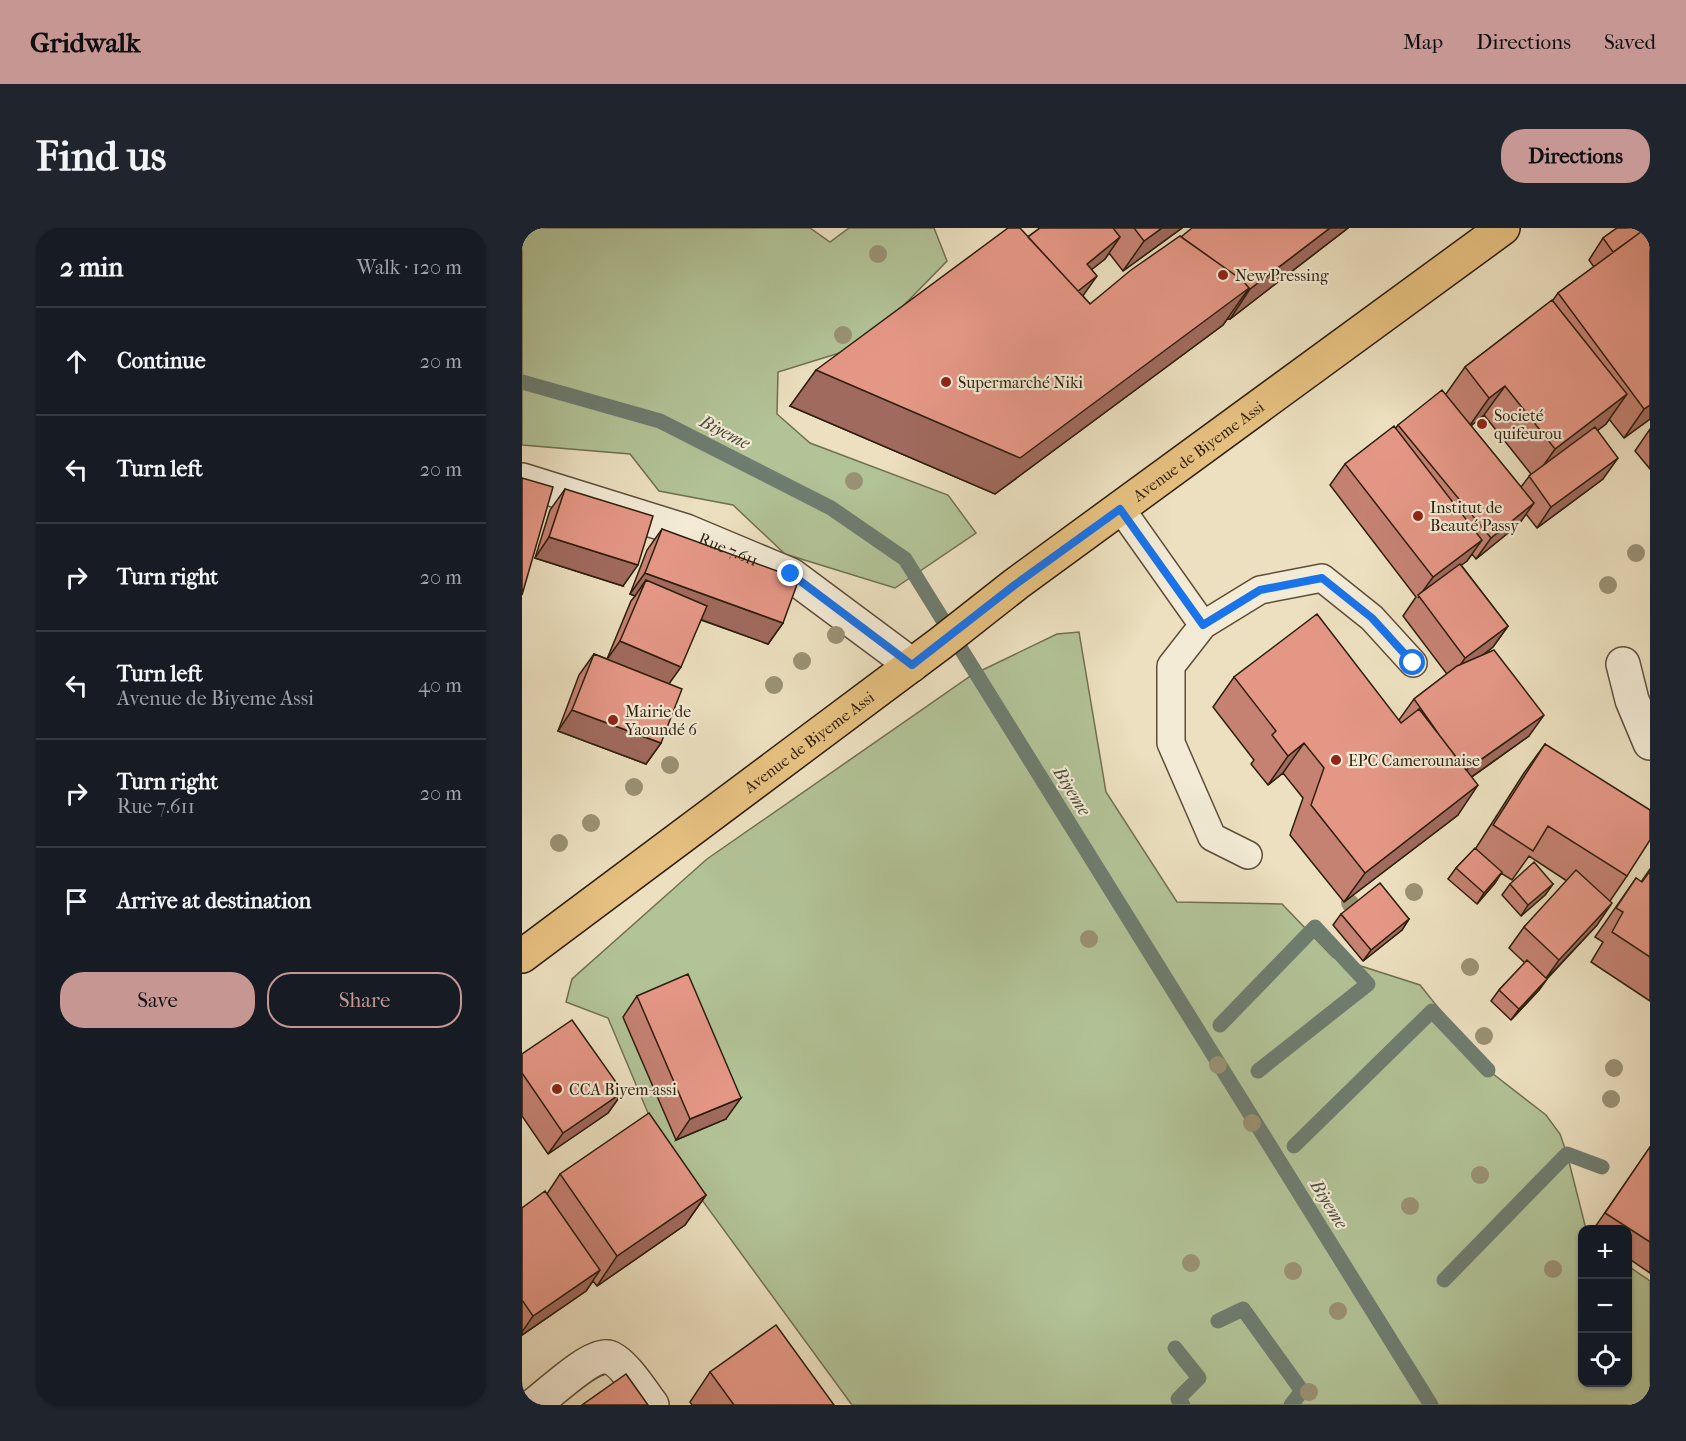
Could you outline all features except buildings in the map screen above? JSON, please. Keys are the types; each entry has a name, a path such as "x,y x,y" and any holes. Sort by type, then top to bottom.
{"main road":[{"name":"Avenue de Biyeme Assi","path":"522,956 912,665 1016,584 1503,228"}],"street":[{"name":"Rue 7.611","path":"522,480 686,531 791,574 912,665"},
{"path":"1623,664 1632,700 1650,743"},
{"path":"534,1405 592,1360 607,1357 618,1362 652,1405"}],"lane":[{"path":"1120,509 1203,625"},
{"path":"1248,855 1212,837 1171,743 1171,666 1203,625 1260,590 1322,578 1372,618 1413,663"}],"green space":[{"path":"522,228 810,228 830,242 849,228 934,228 947,261 865,345 778,372 777,414 810,443 948,495 976,533 895,588 785,554 733,505 659,491 630,454 522,445"},
{"path":"1079,632 1106,792 1177,902 1282,904 1333,957 1420,985 1488,1070 1546,1115 1560,1134 1585,1225 1578,1225 1578,1387 1632,1387 1632,1269 1650,1281 1650,1405 852,1405 661,1144 608,1018 566,1002 572,979 707,859 972,675 1057,634"}],"waterway":[{"name":"Biyeme","path":"522,382 660,421 831,508 905,559 1431,1405"},
{"path":"1220,1025 1315,927 1368,984 1258,1071"},
{"path":"1294,1146 1432,1011 1488,1070"},
{"path":"1444,1280 1567,1154 1602,1167"},
{"path":"1218,1321 1243,1309 1302,1391 1291,1405"},
{"path":"1175,1348 1199,1378 1178,1399 1183,1405"}],"place":[{"name":"New Pressing","path":"1223,275"},
{"name":"Supermarché Niki","path":"946,382"},
{"name":"Societé quifeurou","path":"1482,424"},
{"name":"Institut de Beauté Passy","path":"1418,516"},
{"name":"Mairie de Yaoundé 6","path":"613,720"},
{"name":"EPC Camerounaise","path":"1336,760"},
{"name":"CCA Biyem-assi","path":"557,1089"}],"route":[{"path":"791,574 912,665 1016,584 1120,509 1203,625 1260,590 1322,578 1372,618 1413,663"}]}
